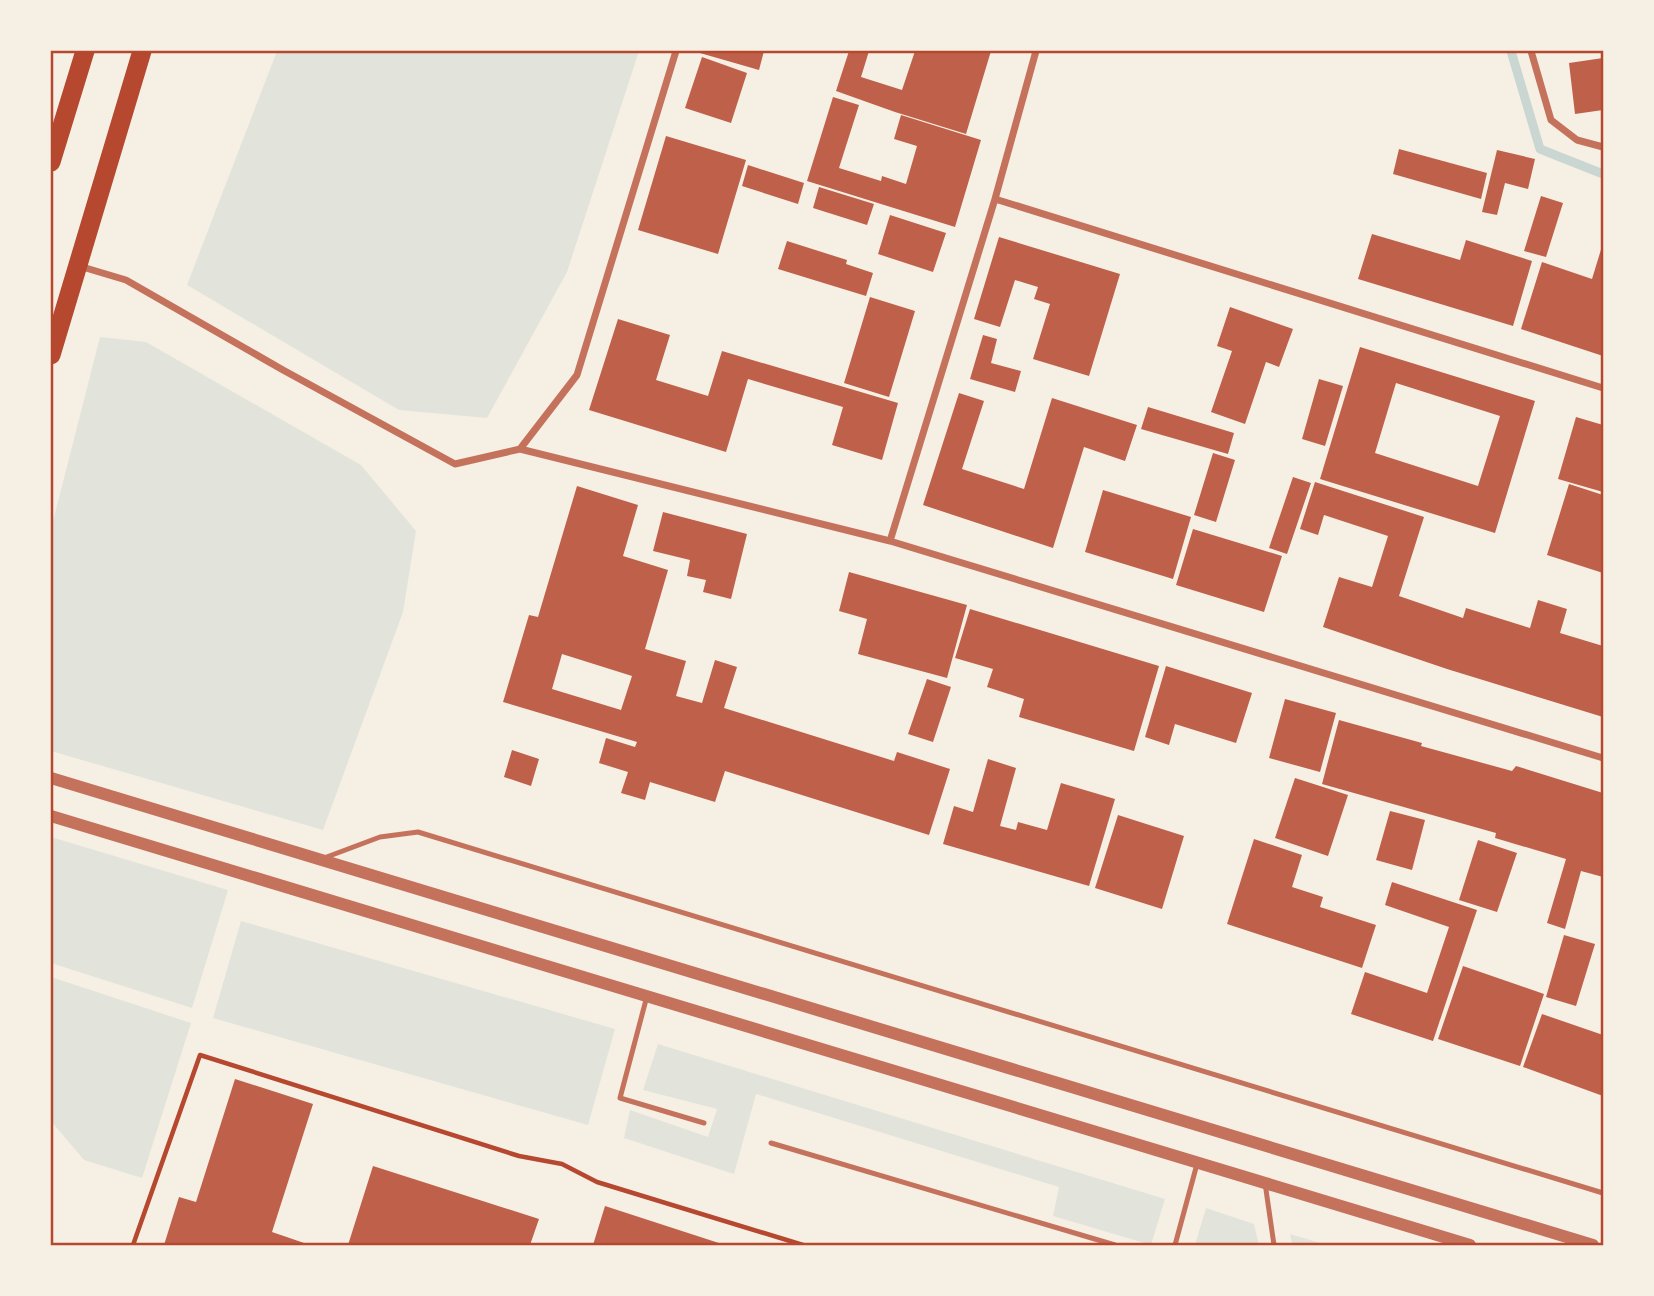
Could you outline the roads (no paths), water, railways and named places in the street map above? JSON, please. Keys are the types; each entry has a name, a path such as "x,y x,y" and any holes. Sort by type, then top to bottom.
{"highway":[{"path":"51,159 85,51"},
{"path":"51,355 142,51"}],"street":[{"path":"520,449 577,375 676,51"},
{"path":"890,541 995,199 1036,51"},
{"path":"1531,51 1551,120 1577,140 1603,147"},
{"path":"995,199 1603,388"},
{"path":"78,266 126,280 455,464 520,449 890,541 1603,758"},
{"path":"51,778 1593,1245"},
{"path":"51,816 1470,1245"}],"lane":[{"path":"319,859 380,837 418,832 1603,1193"},
{"path":"647,996 620,1098 704,1123"},
{"path":"771,1143 1115,1245"},
{"path":"1175,1245 1197,1163"},
{"path":"1265,1183 1274,1245"}],"waterway":[{"path":"1511,51 1540,149 1603,174"}]}
